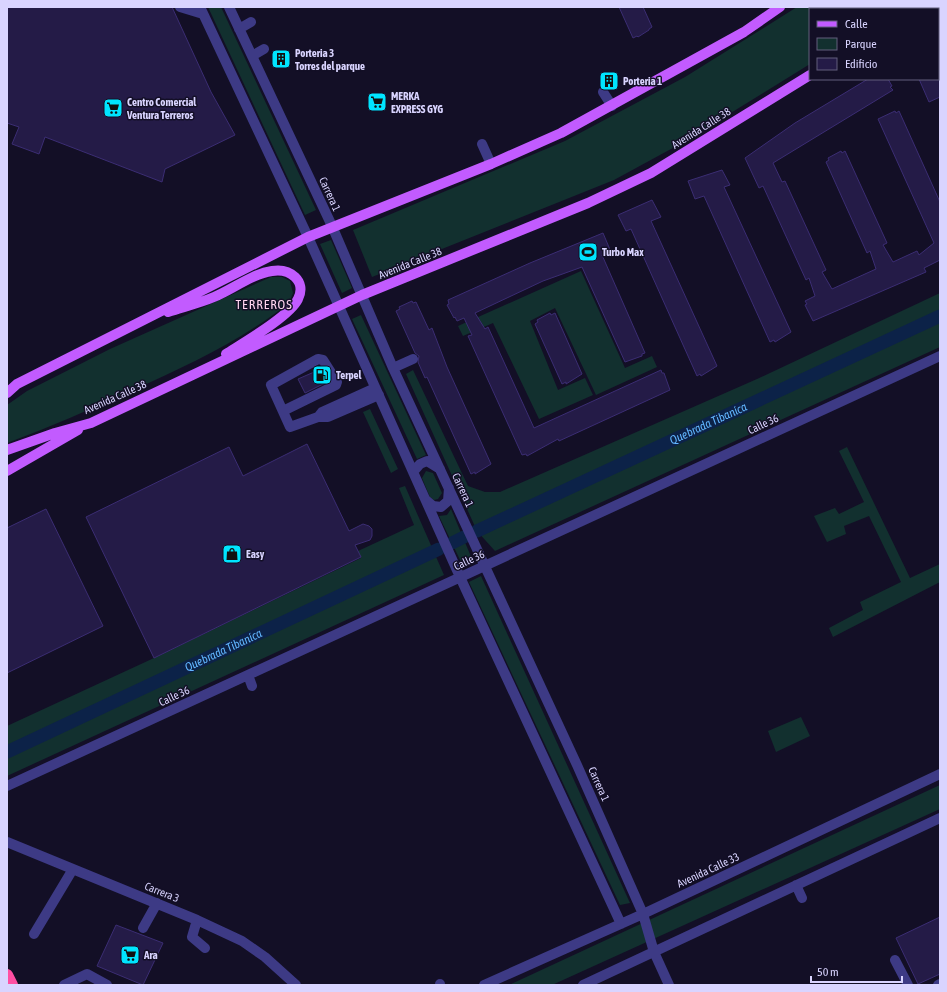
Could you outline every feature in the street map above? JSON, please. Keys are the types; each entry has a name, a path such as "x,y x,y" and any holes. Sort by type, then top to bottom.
{"highway":[{"path":"7,975 12,985"}],"main road":[{"path":"7,389 308,236 491,164 561,133 744,32 780,7"},
{"name":"Avenida Calle 38","path":"7,450 54,433 91,422 362,295 588,203 651,174 809,76"},
{"path":"136,323 213,297 271,271 283,270 293,274 299,283 300,291 295,304 284,314 205,369"},
{"path":"7,393 17,384"},
{"path":"7,471 91,422"}],"street":[{"path":"180,7 201,10 308,236 460,577 621,924"},
{"name":"Carrera 1","path":"229,7 332,226 394,368 485,565 581,763 643,914 654,952 669,985"},
{"path":"239,29 251,22"},
{"path":"252,56 264,49"},
{"path":"604,92 612,106"},
{"path":"482,144 491,164"},
{"name":"Calle 36","path":"7,786 485,565 679,481 940,356"},
{"path":"394,368 413,359"},
{"path":"282,411 336,385 337,382 323,360 318,360 271,385 282,411 290,427 318,418 322,412 377,392"},
{"path":"413,472 420,464 427,462 442,471"},
{"path":"426,500 433,506 441,506 448,501 449,487"},
{"path":"248,675 252,686"},
{"name":"Avenida Calle 33","path":"484,985 643,914 940,774"},
{"path":"583,985 940,818"},
{"name":"Carrera 3","path":"7,842 157,903 242,941 265,957 296,985"},
{"path":"34,934 73,869"},
{"path":"796,885 802,898"},
{"path":"143,928 157,903"},
{"path":"197,920 192,937 206,948"},
{"path":"895,960 908,985"},
{"path":"64,985 88,974 107,985"}],"green space":[{"path":"208,7 221,7 316,210 305,215"},
{"path":"797,7 902,7 809,8 809,65 682,143 614,180 372,277 353,230 565,141 685,77"},
{"path":"331,240 352,288 342,293 320,244"},
{"path":"581,271 625,368 652,356 657,367 596,395 555,308 530,321 558,390 585,378 593,395 539,419 493,323 463,336 458,326"},
{"path":"271,277 282,277 290,281 293,293 289,303 252,329 214,351 174,371 70,418 7,443 7,405 27,391 110,349"},
{"path":"940,293 940,347 495,551 477,531 406,374 413,370 468,486 485,492 500,492 757,379"},
{"path":"361,315 426,455 417,459 352,319"},
{"path":"370,409 398,469 391,473 363,412"},
{"path":"847,447 910,578 940,564 940,582 833,637 829,628 863,610 860,602 901,582 869,516 844,526 846,534 827,542 814,516 835,508 839,514 864,502 839,451"},
{"path":"426,471 433,473 442,493 438,499 434,500 430,497 422,478"},
{"path":"405,486 444,575 7,776 7,726 154,658 361,558 358,551 414,525 399,488"},
{"path":"451,509 472,559 462,564 439,516 447,515"},
{"path":"481,576 630,903 620,905 469,582"},
{"path":"801,717 810,736 776,752 768,731"},
{"path":"940,785 940,809 552,985 509,985"}],"building":[{"name":"Centro Comercial Ventura Terreros","path":"7,7 172,7 211,92 235,135 165,169 162,182 45,137 39,154 12,144 19,127 7,123"},
{"path":"619,7 643,7 652,27 638,37 633,38"},
{"name":"Porteria 3 Torres del parque","path":"284,51 289,61 278,66 274,57"},
{"path":"940,79 940,97 929,102 919,80"},
{"path":"866,80 889,80 892,86 890,87 893,90 773,163 782,182 785,181 826,270 822,272 832,289 876,269 870,251 867,253 826,162 829,160 828,158 841,151 842,153 845,151 887,243 883,245 893,262 917,251 919,255 934,243 878,119 895,111 896,113 899,111 940,202 940,260 924,268 926,272 813,321 805,305 807,304 805,301 815,296 809,278 806,280 763,186 759,188 745,158 795,123"},
{"name":"MERKA EXPRESS GYG","path":"380,96 383,105 374,110 370,99"},
{"path":"722,170 730,185 724,187 791,332 775,342 774,340 770,342 704,196 695,199 688,181"},
{"path":"652,200 661,217 651,221 717,366 701,376 700,374 697,376 631,229 626,231 618,215"},
{"path":"603,233 611,252 602,255 645,353 642,354 642,356 625,362 582,267 543,281 475,313 485,329 488,327 534,428 661,370 662,373 664,373 670,390 559,441 558,439 527,456 526,454 522,455 468,336 472,335 464,318 457,321 455,317 454,318 447,305 449,304 448,300 530,263"},
{"path":"412,301 413,303 416,302 429,330 432,328 447,367 491,464 475,474 475,472 471,474 427,377 425,378 418,362 419,356 415,353 396,311 400,309 399,307"},
{"path":"550,313 551,315 555,313 582,374 566,384 566,382 562,384 535,324 538,322 537,320"},
{"path":"321,369 329,381 305,393 298,379"},
{"name":"Easy","path":"307,444 349,531 363,524 372,529 372,536 370,540 355,545 361,557 154,658 86,517 229,447 243,476"},
{"path":"46,509 103,626 7,673 7,528"},
{"path":"940,917 940,974 918,984 896,938"},
{"name":"Ara","path":"116,925 163,943 143,985 97,966"}],"waterway":[{"name":"Quebrada Tibaníca","path":"477,531 940,316"},
{"name":"Quebrada Tibaníca","path":"452,543 464,537"},
{"name":"Quebrada Tibaníca","path":"7,752 439,549"}],"place":[{"name":"Porteria 3 Torres del parque","path":"281,59"},
{"name":"Porteria 1","path":"609,81"},
{"name":"MERKA EXPRESS GYG","path":"377,102"},
{"name":"Centro Comercial Ventura Terreros","path":"113,108"},
{"name":"Turbo Max","path":"588,252"},
{"name":"Terpel","path":"322,375"},
{"name":"Easy","path":"232,554"},
{"name":"Ara","path":"130,955"}],"district":[{"name":"TERREROS","path":"264,304"}]}
